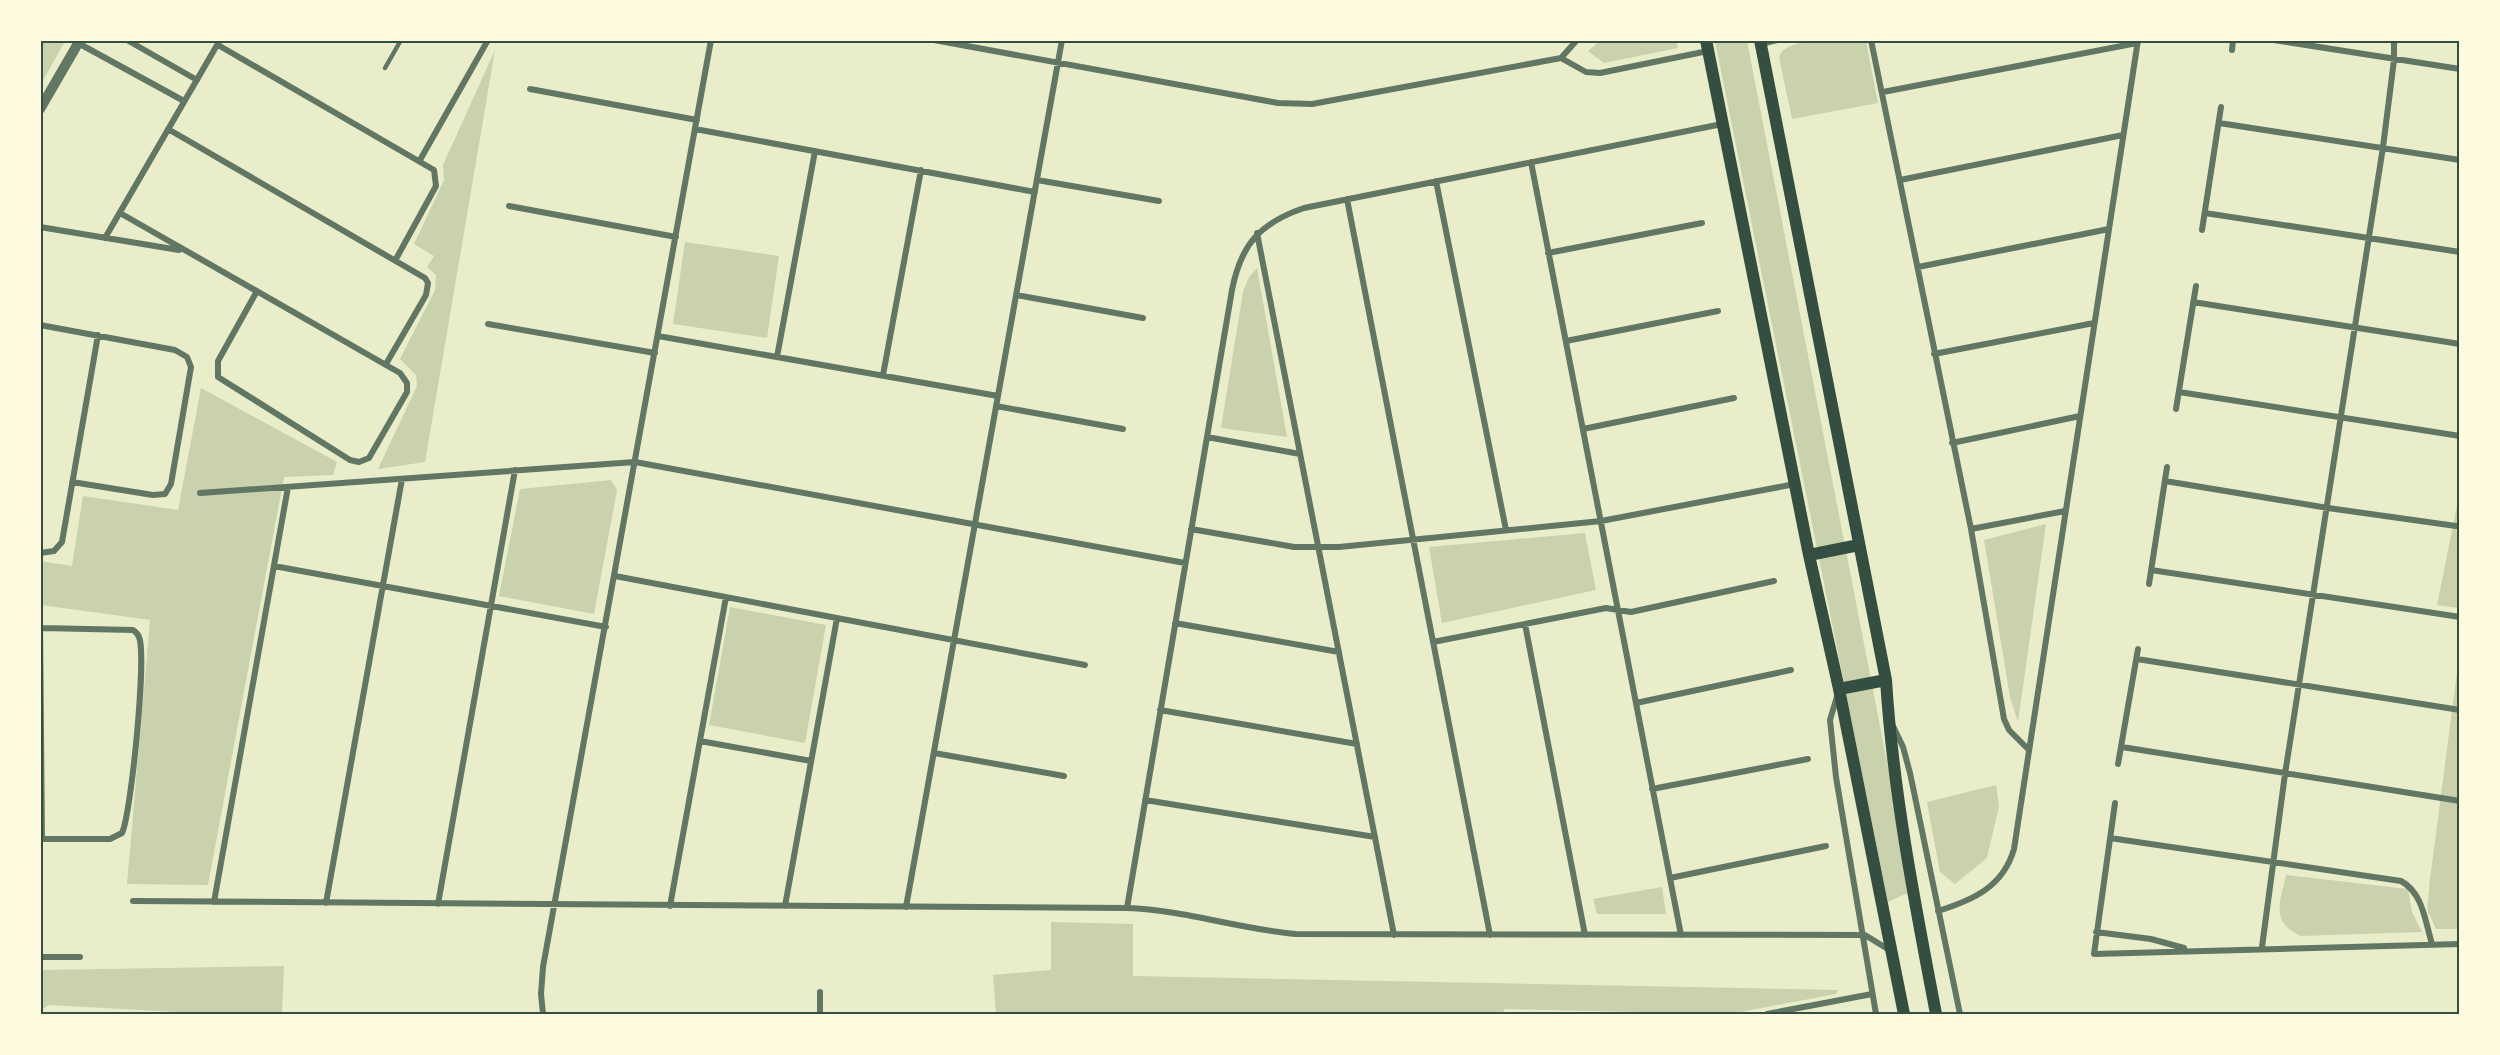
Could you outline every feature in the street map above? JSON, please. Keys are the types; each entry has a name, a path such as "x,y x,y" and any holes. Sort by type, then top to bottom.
{"main road":[{"path":"1760,42 1886,680 1888,716 1916,914 1936,1014"},
{"path":"1707,46 1904,1014"},
{"path":"1809,555 1859,544"},
{"path":"1839,689 1886,680"}],"street":[{"path":"127,40 197,80"},
{"path":"420,160 488,40"},
{"path":"543,1014 541,981 711,40"},
{"path":"934,40 1278,103 1312,104 1561,58 1577,40"},
{"path":"906,907 1062,40"},
{"path":"1760,42 1777,40"},
{"path":"1871,40 1971,529 2004,719 2009,730 2028,749"},
{"path":"2232,50 2233,40"},
{"path":"2274,40 2460,69"},
{"path":"2262,947 2285,774 2383,147 2394,60 2394,40"},
{"path":"40,109 79,42 184,101"},
{"path":"1882,92 2137,42 2014,849 2007,868 1996,882 1980,894 1938,911"},
{"path":"105,238 219,43 420,160 434,171 436,186 396,259"},
{"path":"1561,58 1586,72 1600,73 1707,46"},
{"path":"530,89 697,120"},
{"path":"2202,230 2221,107"},
{"path":"2218,123 2460,160"},
{"path":"1127,908 1235,275 1247,246 1257,233 1289,213 1347,199 1722,124"},
{"path":"168,129 421,274 428,283 428,289 386,364"},
{"path":"695,129 1035,192"},
{"path":"1900,180 2123,135"},
{"path":"777,357 815,151"},
{"path":"1531,162 1681,935"},
{"path":"884,375 921,170"},
{"path":"1036,180 1159,201"},
{"path":"1436,181 1506,530"},
{"path":"1347,199 1490,935"},
{"path":"509,206 676,237"},
{"path":"120,213 386,364 405,377 407,392 372,453 364,461 355,461 218,377 218,361 257,291"},
{"path":"2205,213 2460,252"},
{"path":"1548,253 1702,223"},
{"path":"40,227 186,251"},
{"path":"1918,267 2109,230"},
{"path":"1257,233 1394,935"},
{"path":"2176,409 2196,286"},
{"path":"1016,295 1143,318"},
{"path":"2193,302 2460,344"},
{"path":"1566,341 1718,311"},
{"path":"1934,354 2094,323"},
{"path":"488,324 655,353"},
{"path":"40,325 180,351 190,362 191,372 171,484 165,494 153,495 72,482"},
{"path":"40,553 51,553 62,542 98,335"},
{"path":"658,336 998,396"},
{"path":"2179,392 2460,436"},
{"path":"1583,429 1734,398"},
{"path":"996,406 1123,429"},
{"path":"1952,442 2080,416"},
{"path":"1207,437 1300,454"},
{"path":"200,493 635,462 1185,563"},
{"path":"2149,584 2167,467"},
{"path":"438,904 515,470"},
{"path":"326,903 402,478"},
{"path":"2165,481 2456,526"},
{"path":"1191,529 1294,547 1319,548 1601,521 1795,484"},
{"path":"214,902 288,487"},
{"path":"1971,529 2065,511"},
{"path":"274,566 606,627"},
{"path":"2151,570 2460,617"},
{"path":"615,576 1085,665"},
{"path":"1433,642 1606,608 1631,612 1774,581"},
{"path":"670,906 726,597"},
{"path":"785,906 837,618"},
{"path":"1175,623 1339,652"},
{"path":"1526,624 1585,935"},
{"path":"41,626 129,629 139,637 141,679 138,726 124,829 118,837 41,839 41,626"},
{"path":"2118,764 2138,649"},
{"path":"2137,659 2460,710"},
{"path":"1636,703 1791,670"},
{"path":"1839,689 1830,720 1836,777 1876,1014"},
{"path":"1160,710 1357,744"},
{"path":"1888,716 1906,756 1960,1014"},
{"path":"700,741 811,761"},
{"path":"2122,747 2460,801"},
{"path":"934,753 1065,776"},
{"path":"1652,789 1808,759"},
{"path":"1145,800 1375,837"},
{"path":"2115,803 2094,954 2144,954 2187,949 2460,944"},
{"path":"2110,838 2401,881 2412,887 2419,899 2432,944"},
{"path":"1670,878 1827,846"},
{"path":"133,901 1127,908 1166,911 1272,932 1394,935 1864,935 1892,951"},
{"path":"2096,932 2151,939 2187,949"},
{"path":"40,957 80,957"},
{"path":"820,992 820,1014"},
{"path":"1767,1014 1872,994"}],"lane":[{"path":"385,68 401,40"}],"green space":[{"path":"40,41 65,41 41,84"},
{"path":"1600,41 1676,41 1678,48 1604,63 1588,51"},
{"path":"1715,41 1747,41 1912,891 1888,902"},
{"path":"1816,41 1866,41 1878,103 1792,119 1779,57 1790,46"},
{"path":"495,50 425,462 378,469 417,386 416,375 400,359 435,290 436,275 427,267 434,256 414,244 444,180 443,165"},
{"path":"685,242 779,256 767,338 673,324"},
{"path":"1257,268 1287,437 1221,428 1243,292 1249,277"},
{"path":"201,388 337,462 333,475 284,477 208,885 127,884 150,620 41,605 40,561 72,566 83,496 178,510"},
{"path":"611,480 617,490 594,614 499,596 520,489"},
{"path":"2459,496 2459,608 2437,605"},
{"path":"2046,524 2018,722 2010,697 1984,540"},
{"path":"1585,533 1596,590 1442,623 1429,547"},
{"path":"730,607 826,625 805,743 709,725"},
{"path":"2459,657 2459,929 2436,929 2427,909"},
{"path":"1996,785 1999,806 1987,858 1955,884 1940,872 1927,802"},
{"path":"2286,875 2408,889 2412,912 2422,932 2301,936 2291,931 2281,918 2280,903"},
{"path":"1662,887 1666,914 1597,914 1593,899"},
{"path":"1051,922 1133,924 1133,976 1838,990 1836,994 1730,1014 1504,1009 1503,1014 996,1014 993,975 1051,970"},
{"path":"284,966 282,1014 214,1014 49,1005 41,1010 41,970"}]}
